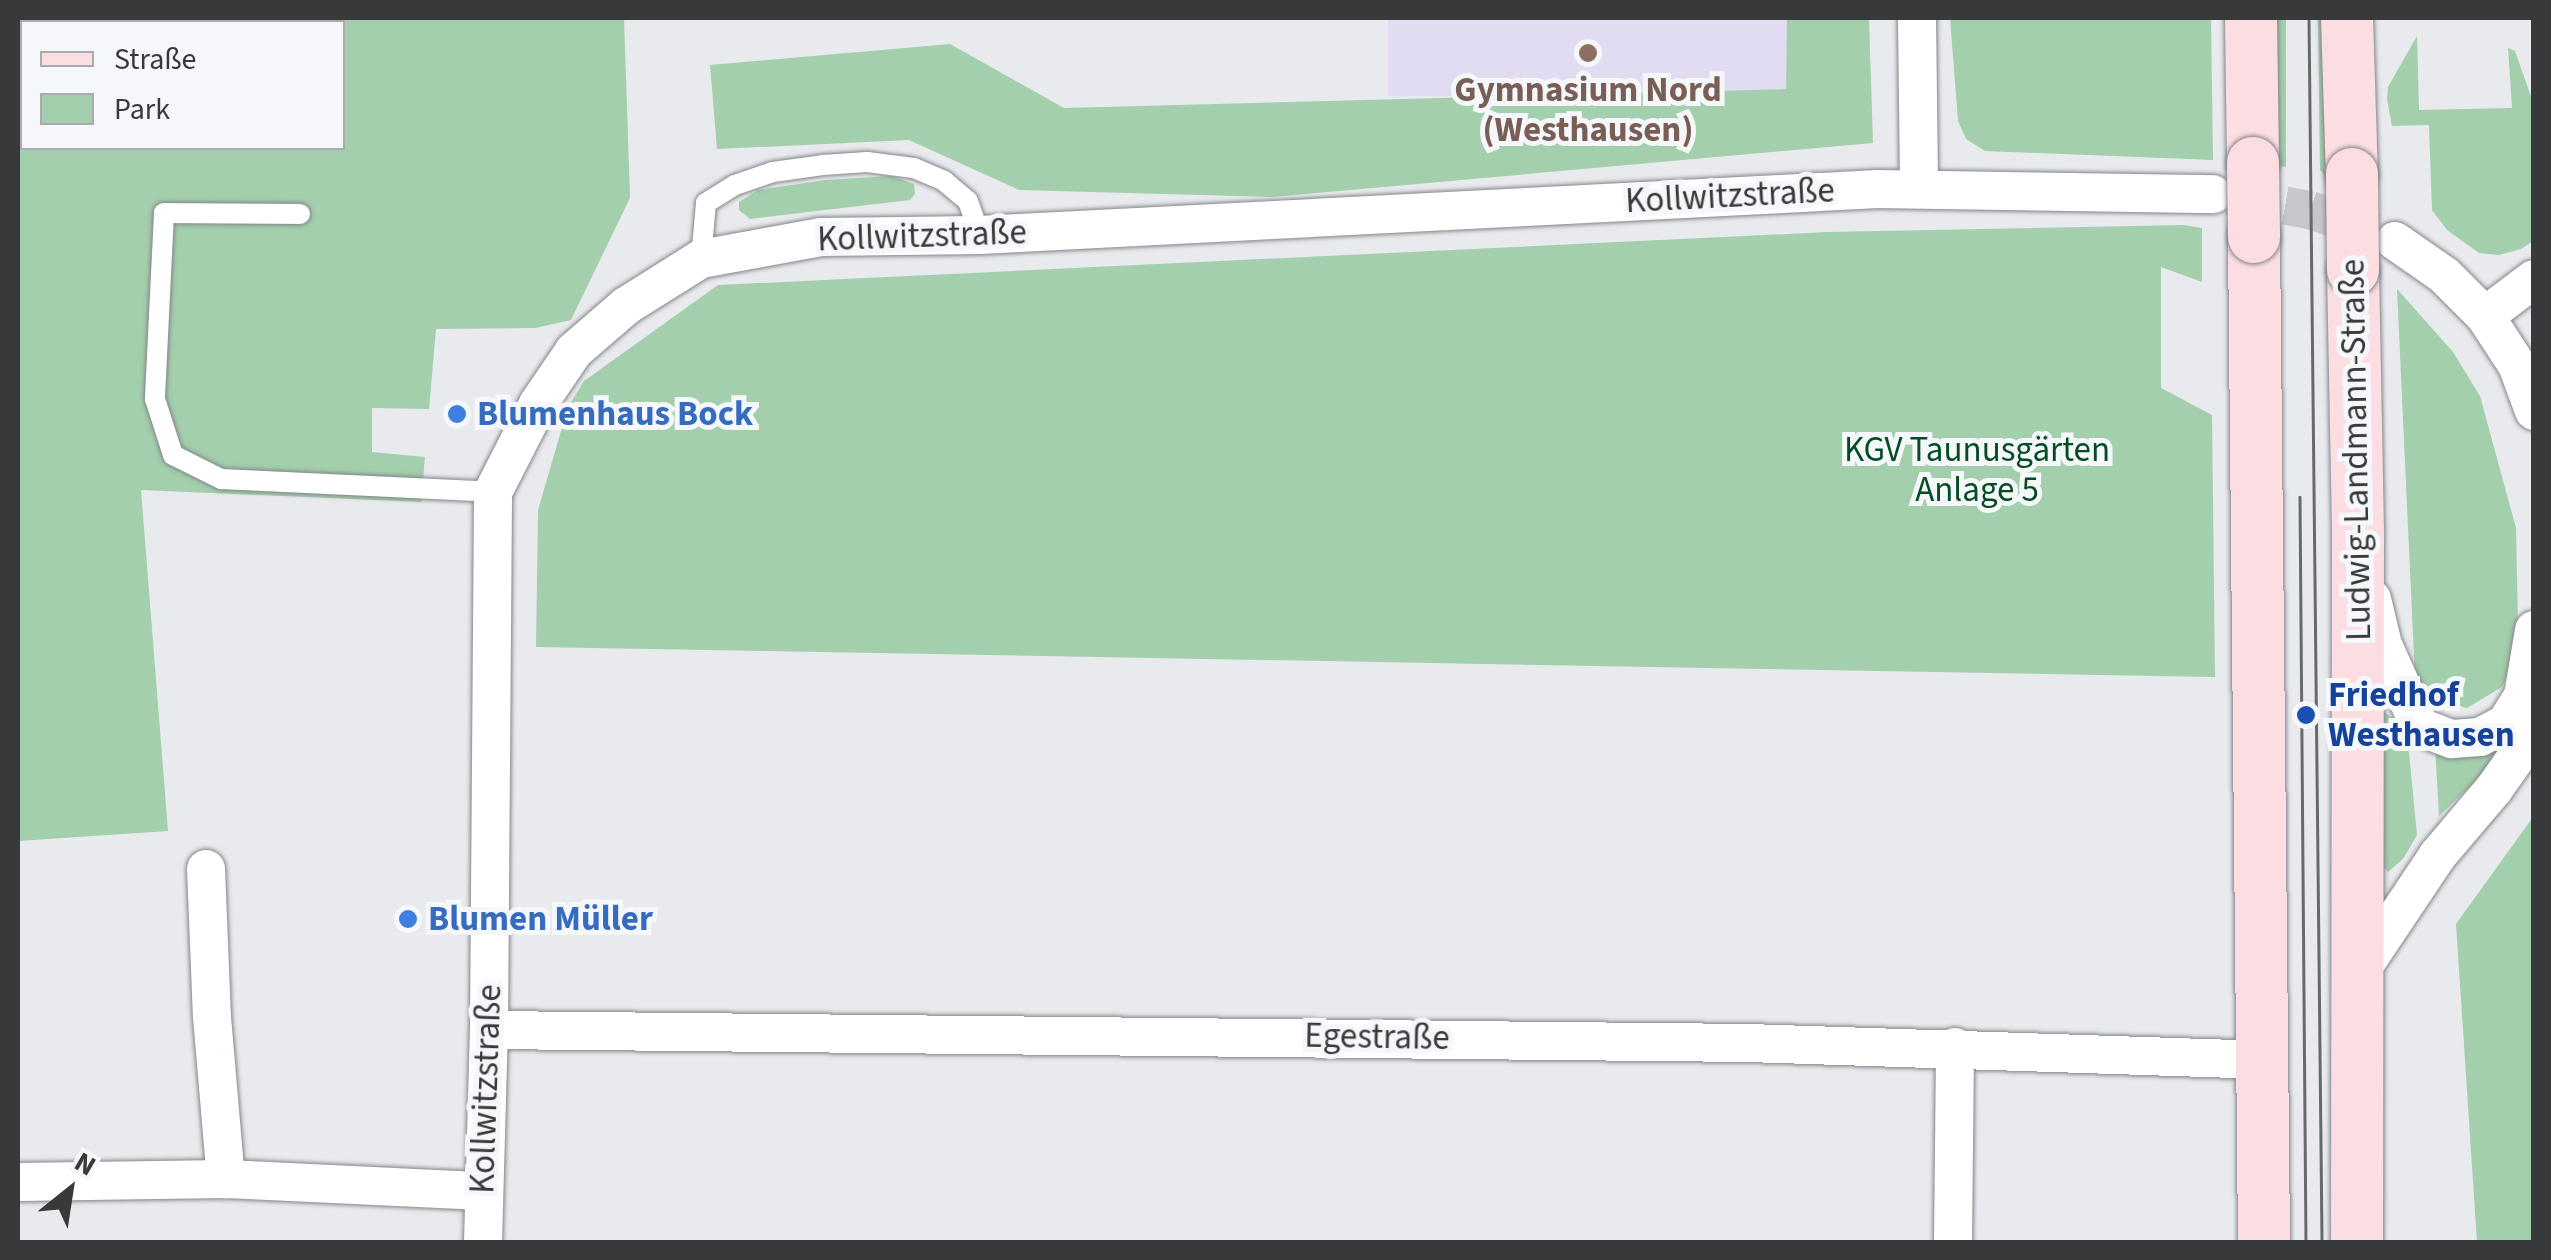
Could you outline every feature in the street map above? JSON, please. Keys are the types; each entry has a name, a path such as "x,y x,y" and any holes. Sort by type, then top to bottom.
{"main road":[{"path":"2251,18 2233,178 2254,237 2264,1242"},
{"name":"Ludwig-Landmann-Straße","path":"2347,18 2358,537 2357,1242"}],"street":[{"path":"1917,18 1920,188"},
{"name":"Kollwitzstraße","path":"483,1242 490,1030 493,492 538,404 574,351 626,306 701,259 821,237 980,235 1920,188 2233,178"},
{"path":"2395,241 2444,275 2485,316 2517,366 2534,411"},
{"path":"2485,316 2534,279"},
{"path":"2358,537 2383,645 2420,727 2452,738 2480,738 2506,723 2522,696 2534,630"},
{"path":"2359,973 2438,856 2494,789 2534,732"},
{"path":"206,869 226,1179"},
{"name":"Egestraße","path":"490,1030 780,1036 1263,1035 1955,1047 2265,1060"},
{"path":"1953,1242 1955,1047"},
{"path":"18,1182 226,1179 483,1191"}],"lane":[{"path":"701,259 706,203 735,185 773,172 823,165 867,162 914,168 944,181 968,201 980,235"},
{"path":"300,214 164,212 155,399 173,456 220,479 493,492"}],"shaded area":[{"name":"Gymnasium Nord (Westhausen)","path":"1388,18 1787,18 1787,96 1388,96"}],"green space":[{"path":"18,18 624,18 630,198 571,320 535,328 436,329 429,409 372,408 372,452 425,457 421,502 141,490 168,831 18,841"},
{"path":"1787,18 1869,18 1873,143 1272,197 1019,190 909,140 717,149 710,65 950,44 1064,108 1786,89"},
{"path":"1950,18 2211,18 2213,160 1985,151 1966,139 1958,121"},
{"path":"2275,18 2286,18 2286,167 2272,165"},
{"path":"2318,18 2331,18 2326,177 2320,170"},
{"path":"2417,36 2419,110 2512,108 2508,48 2515,51 2534,105 2533,241 2521,249 2499,255 2479,253 2447,230 2432,210 2429,125 2392,126 2387,99 2388,87"},
{"path":"892,176 914,184 915,194 910,200 750,219 739,210 739,202 758,190"},
{"name":"KGV Taunusgärten Anlage 5","path":"2183,225 2202,228 2202,282 2161,267 2161,388 2212,415 2215,677 536,647 538,510 568,407 584,381 718,285 1828,232"},
{"path":"2397,289 2453,352 2480,396 2516,528 2518,627 2513,663 2502,687 2467,708 2430,698 2415,678"},
{"path":"2381,711 2398,720 2407,732 2417,835 2403,859 2388,872 2382,865"},
{"path":"2496,743 2506,752 2439,816 2435,745"},
{"path":"2533,817 2533,1242 2477,1242 2456,924"}],"tunnel":[{"path":"2229,196 2310,210 2374,232"}],"tram line":[{"path":"2309,18 2322,1242"},
{"path":"2300,497 2306,1242"}],"place":[{"name":"Gymnasium Nord (Westhausen)","path":"1588,53"},
{"name":"Blumenhaus Bock","path":"457,414"},
{"name":"Friedhof Westhausen","path":"2306,715"},
{"name":"Blumen Müller","path":"408,919"}]}
